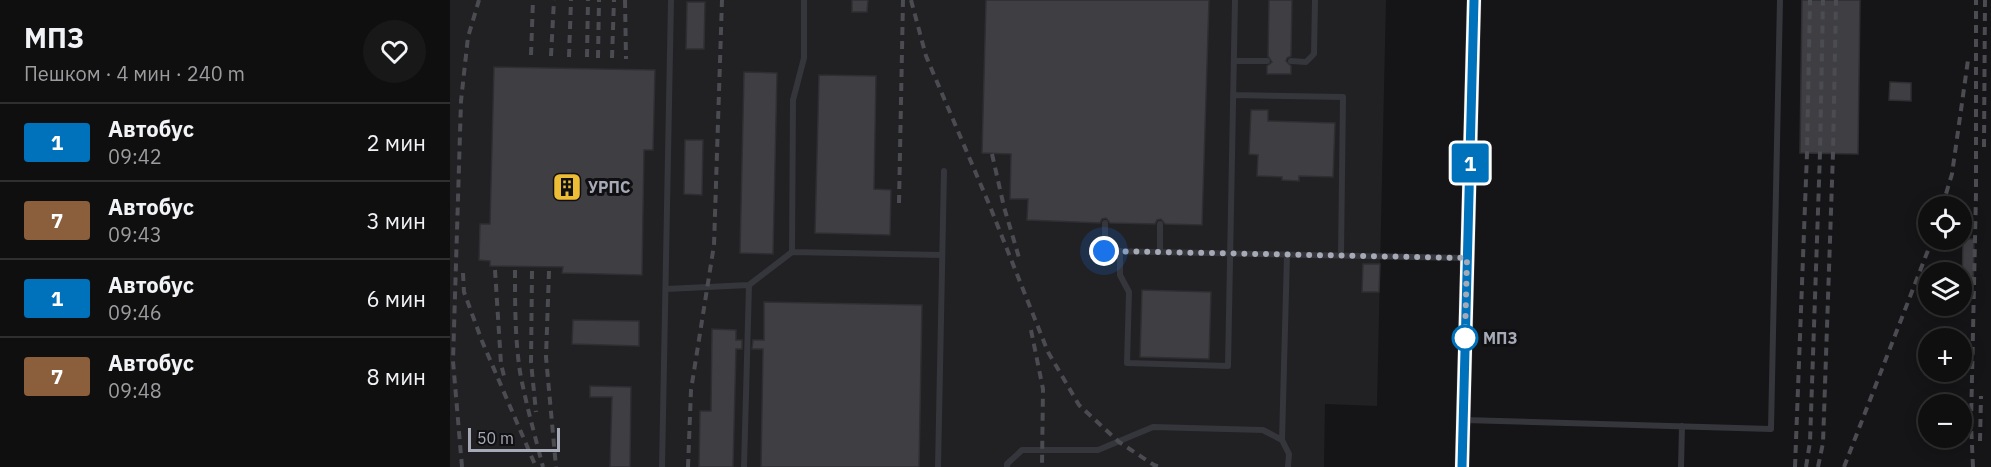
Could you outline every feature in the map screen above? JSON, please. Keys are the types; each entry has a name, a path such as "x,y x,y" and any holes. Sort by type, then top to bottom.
{"street":[{"path":"1462,467 1474,0"}],"lane":[{"path":"662,467 671,0"},
{"path":"792,252 793,100 804,58 804,0"},
{"path":"1120,251 1119,275 1129,292 1127,363 1228,366 1235,0"},
{"path":"1291,61 1306,62 1314,54 1314,0"},
{"path":"1463,420 1771,429 1780,0"},
{"path":"1234,61 1268,61"},
{"path":"1233,96 1343,97 1341,255"},
{"path":"938,467 944,171"},
{"path":"1105,223 1104,251 1467,258"},
{"path":"1160,224 1160,252"},
{"path":"666,289 749,285 792,252 942,255"},
{"path":"1287,254 1282,440 1289,453 1288,467"},
{"path":"744,467 749,285"},
{"path":"1681,467 1682,426"},
{"path":"1007,467 1007,464 1022,450 1098,450 1153,427 1263,430 1282,440"}],"shaded area":[{"path":"450,0 1386,0 1377,406 1325,404 1324,467 450,467"}],"building":[{"path":"852,0 868,0 867,12 852,12"},
{"path":"986,0 1209,0 1202,225 1165,224 1161,219 1155,224 1110,223 1106,218 1100,223 1027,220 1028,199 1010,199 1011,154 982,153"},
{"path":"1269,0 1292,0 1291,56 1286,61 1291,66 1291,74 1267,74 1267,66 1272,62 1268,56"},
{"path":"1802,0 1860,0 1858,154 1800,153"},
{"path":"687,2 705,2 704,49 686,49"},
{"name":"УРПС","path":"494,67 655,70 653,150 644,150 642,275 562,273 563,267 490,266 490,261 479,260 480,224 490,224"},
{"path":"744,72 777,73 773,254 740,253"},
{"path":"819,75 876,76 874,189 891,190 890,235 815,233"},
{"path":"1890,82 1911,83 1911,101 1889,100"},
{"path":"1251,110 1268,110 1268,121 1335,123 1333,177 1299,176 1299,181 1282,180 1282,177 1257,176 1258,155 1249,154"},
{"path":"685,140 703,140 702,195 684,194"},
{"path":"1972,239 1974,239 1973,296 1972,262 1963,262 1963,250 1972,250"},
{"path":"1363,264 1380,264 1379,292 1362,292"},
{"path":"1142,290 1211,292 1209,359 1140,357"},
{"path":"764,302 922,305 919,467 761,467 763,349 752,349 753,340 764,340"},
{"path":"573,320 639,321 639,346 572,344"},
{"path":"712,329 736,330 736,340 742,340 742,349 736,349 733,467 699,467 700,411 711,411"},
{"path":"590,386 631,387 630,467 610,467 612,397 590,397"}],"railway":[{"path":"462,467 453,361 461,101 468,37 479,0"},
{"path":"531,55 533,0"},
{"path":"551,56 554,0"},
{"path":"569,57 571,0"},
{"path":"587,57 588,0"},
{"path":"598,58 599,0"},
{"path":"612,58 614,0"},
{"path":"625,0 626,59"},
{"path":"688,467 691,390 714,245 722,0"},
{"path":"899,203 903,0"},
{"path":"911,0 926,56 989,204 1048,352 1079,405 1119,442 1160,467"},
{"path":"1795,467 1807,153 1810,0"},
{"path":"1806,467 1810,442 1823,0"},
{"path":"1818,467 1823,443 1836,0"},
{"path":"1973,467 1971,424 1976,193 1976,0"},
{"path":"1984,147 1985,0"},
{"path":"1945,196 1952,174 1968,60"},
{"path":"992,154 1004,207 1020,261"},
{"path":"1844,467 1928,250"},
{"path":"495,270 501,364 505,380"},
{"path":"515,270 516,334 520,372 543,467"},
{"path":"532,271 531,362 536,412"},
{"path":"549,271 546,357 556,467"},
{"path":"463,273 464,292 482,341 536,467"},
{"path":"1031,330 1043,389 1042,467"},
{"path":"1980,441 1981,396"}],"bus line":[{"name":"1","path":"1462,467 1474,0"}],"place":[{"name":"УРПС","path":"567,187"},
{"name":"МПЗ","path":"1465,338"}],"route":[{"path":"1104,251 1467,258 1465,338"}]}
